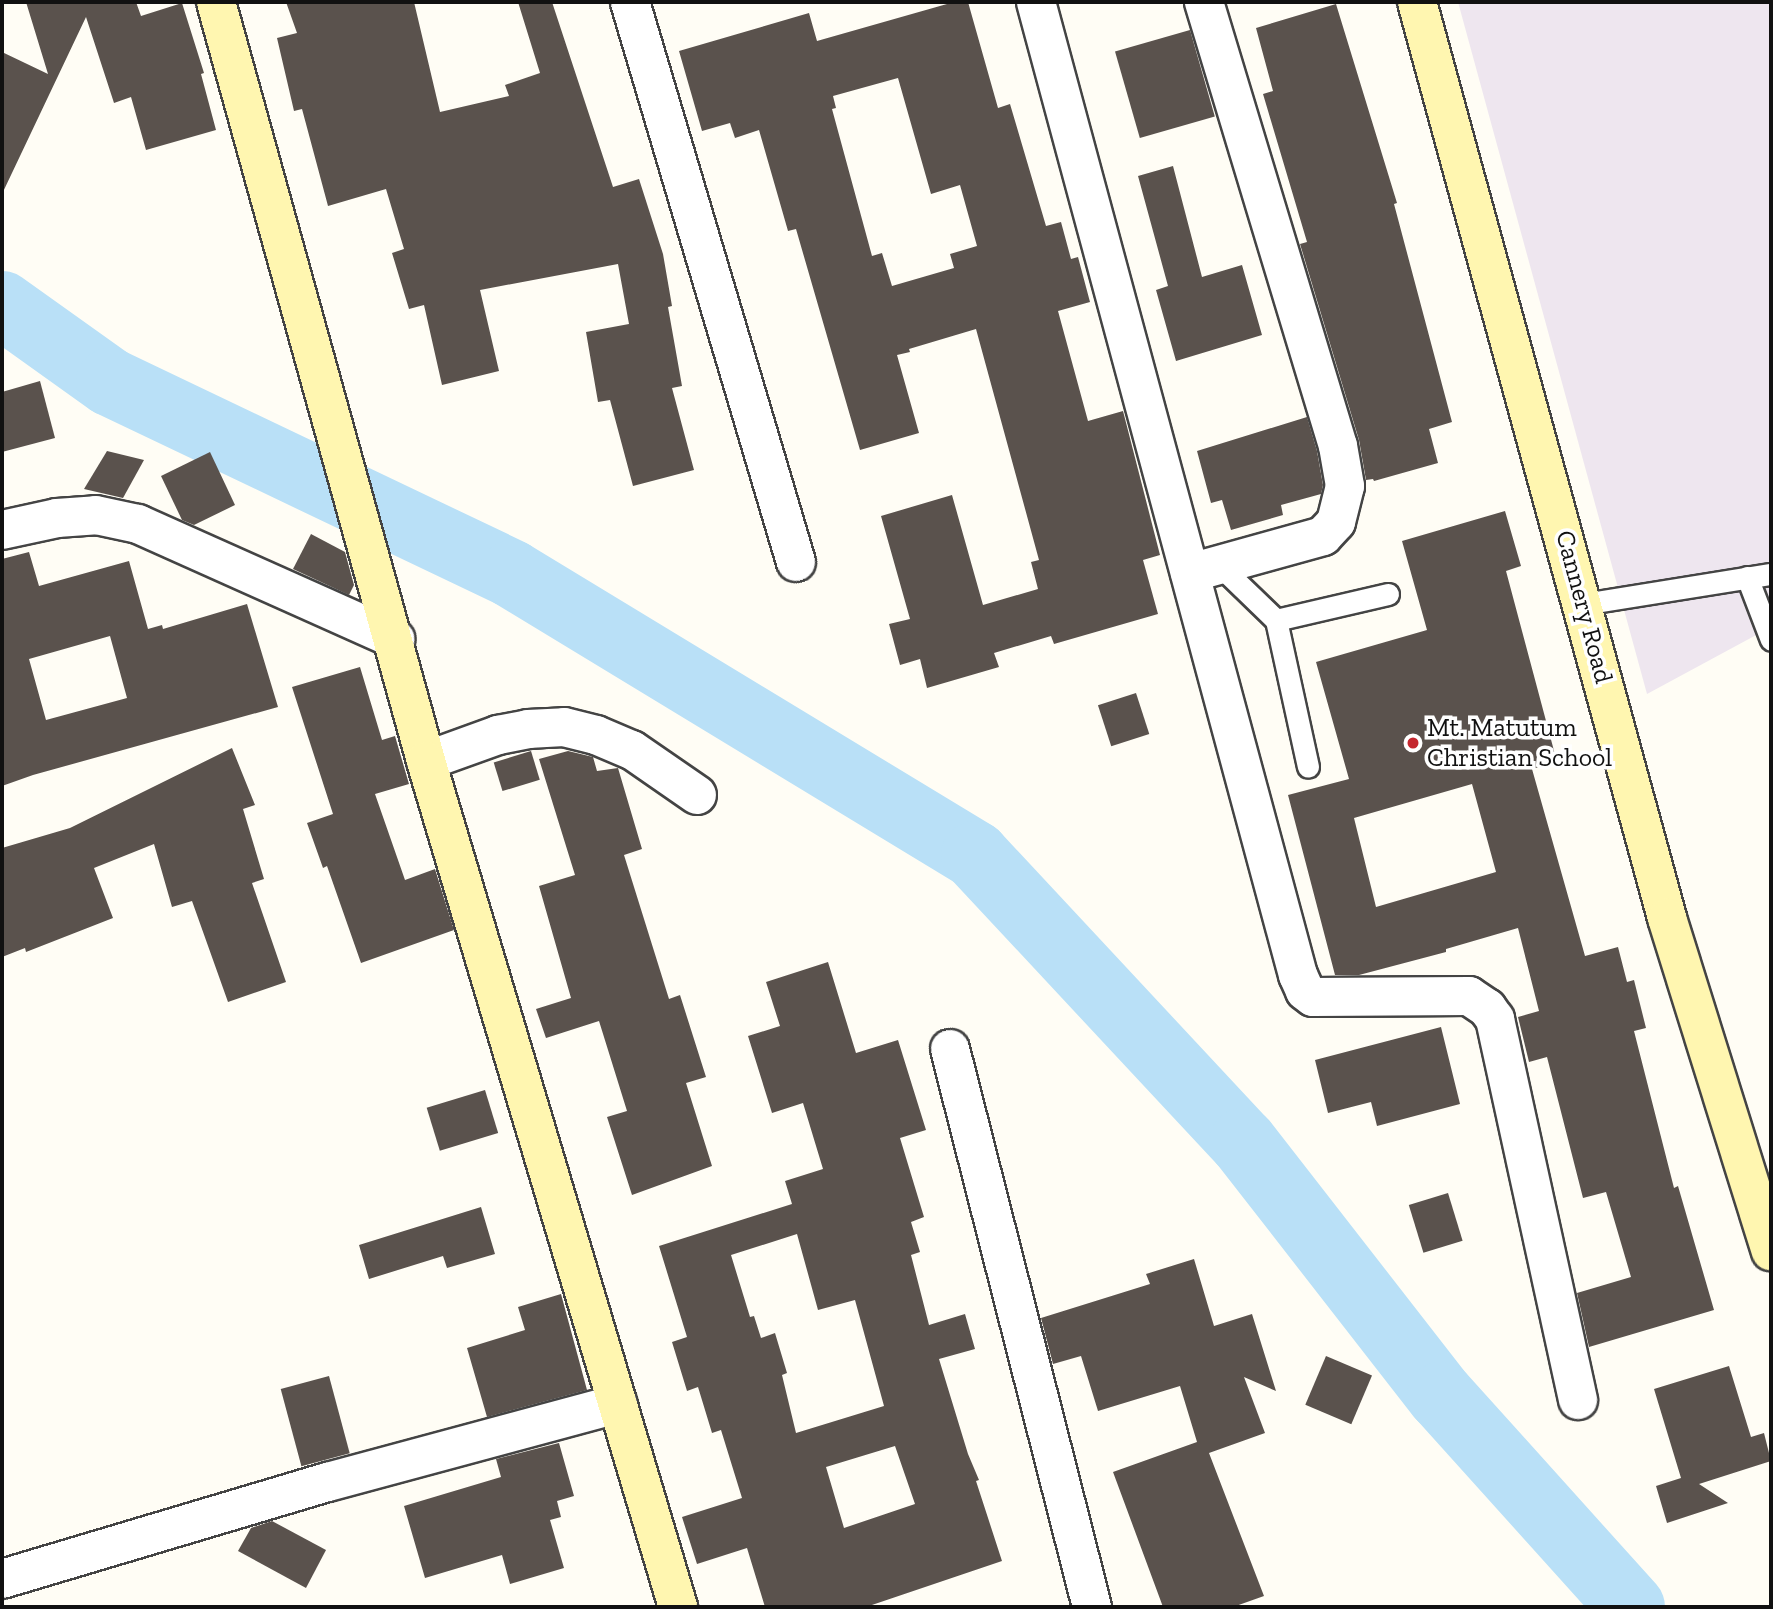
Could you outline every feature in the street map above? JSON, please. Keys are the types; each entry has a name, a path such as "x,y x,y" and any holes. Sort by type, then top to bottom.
{"street":[{"path":"216,2 279,238 395,639 426,761 678,1607"},
{"path":"630,2 796,562"},
{"path":"1204,2 1338,446 1345,486 1336,522 1323,536 1205,569"},
{"name":"Cannery Road","path":"1417,2 1667,918 1771,1251"},
{"path":"1040,3 1205,569 1305,991 1313,997 1324,999 1469,996 1487,1007 1495,1020 1578,1399"},
{"path":"2,530 57,518 96,515 138,524 395,639"},
{"path":"426,761 498,735 528,729 564,727 596,735 632,750 697,795"},
{"path":"950,1049 1092,1607"},
{"path":"2,1579 328,1482 618,1404"}],"lane":[{"path":"1205,569 1276,620 1308,767"},
{"path":"1583,604 1771,573"},
{"path":"1747,577 1771,640"},
{"path":"1276,620 1388,594"}],"shaded area":[{"path":"1458,2 1771,2 1771,627 1647,694"}],"building":[{"path":"26,2 136,2 141,16 182,3 204,73 201,74 216,130 146,150 131,97 114,103 86,17 2,194 2,52 48,74"},
{"path":"286,2 414,2 440,112 509,96 505,85 540,73 518,2 552,2 613,187 639,179 663,254 672,306 668,307 682,386 672,388 694,470 633,486 610,400 598,402 586,332 629,324 618,264 480,290 499,371 442,385 424,305 409,309 392,253 404,249 386,189 328,206 302,109 294,111 277,38 297,33"},
{"path":"954,2 968,2 998,108 1010,104 1046,226 1061,222 1071,259 1078,257 1090,302 1058,311 1088,421 1123,411 1160,555 1143,560 1158,614 1054,644 1051,636 994,653 999,667 927,688 920,659 900,665 889,624 910,619 881,516 952,495 983,605 1038,589 1031,562 1039,560 976,329 897,355 919,433 860,450 796,229 788,231 759,130 735,138 730,123 702,131 679,51 809,13 817,41","holes":["898,78 931,194 960,185 977,246 950,254 954,268 892,286 882,253 872,256 832,109 836,108 833,96"]},
{"path":"1336,4 1397,203 1394,204 1452,422 1429,429 1438,463 1374,481 1366,480 1359,440 1300,244 1307,242 1263,94 1273,91 1256,28"},
{"path":"1190,30 1215,117 1140,138 1115,51"},
{"path":"1173,166 1202,277 1242,265 1262,335 1176,361 1156,290 1168,286 1138,176"},
{"path":"40,381 55,438 2,452 2,392"},
{"path":"1307,417 1317,451 1323,485 1321,494 1281,505 1283,515 1231,530 1222,500 1211,503 1197,451"},
{"path":"107,451 144,460 123,498 84,489"},
{"path":"210,452 235,505 194,525 182,520 161,476"},
{"path":"1505,511 1521,566 1506,571 1557,762 1532,769 1585,956 1618,947 1627,982 1634,980 1646,1028 1634,1031 1674,1188 1678,1186 1714,1310 1589,1347 1577,1293 1631,1277 1606,1192 1583,1198 1547,1057 1529,1062 1518,1017 1539,1011 1518,928 1446,949 1446,952 1359,975 1335,975 1288,795 1349,779 1316,662 1427,630 1402,541","holes":["1472,784 1496,872 1376,907 1354,818"]},
{"path":"311,534 345,552 354,585 349,595 293,569"},
{"path":"29,552 39,586 129,561 148,629 162,625 163,629 247,604 278,707 2,786 2,559","holes":["110,636 127,698 46,720 29,659"]},
{"path":"360,667 382,740 395,736 409,784 375,794 405,880 435,869 454,930 361,963 327,866 323,868 307,823 333,814 292,687"},
{"path":"1136,693 1149,734 1111,746 1098,705"},
{"path":"232,748 255,805 243,809 264,879 252,883 286,982 228,1002 192,901 172,907 154,844 94,868 113,918 26,952 25,948 2,957 2,848 70,828"},
{"path":"531,751 540,780 502,791 494,762"},
{"path":"568,751 593,757 597,771 618,768 642,849 624,855 669,999 680,995 706,1077 686,1083 712,1166 632,1195 607,1117 627,1111 599,1021 546,1038 536,1009 571,998 539,886 575,875 539,759"},
{"path":"828,962 856,1053 898,1040 926,1130 900,1138 924,1217 911,1222 920,1252 911,1255 929,1325 965,1314 975,1349 939,1359 968,1454 979,1480 976,1481 1002,1561 866,1607 765,1607 747,1548 697,1564 682,1517 742,1498 721,1430 712,1433 698,1387 687,1391 672,1342 687,1337 659,1246 792,1204 785,1181 823,1169 803,1103 772,1113 748,1036 780,1026 766,982","holes":["797,1234 818,1310 855,1300 884,1406 796,1433 782,1375 787,1373 775,1333 761,1338 754,1316 750,1317 731,1255","895,1446 915,1504 844,1528 826,1467"]},
{"path":"1441,1027 1460,1104 1377,1126 1371,1102 1328,1113 1315,1060"},
{"path":"485,1090 498,1133 440,1151 427,1108"},
{"path":"1448,1193 1463,1241 1423,1253 1409,1205"},
{"path":"481,1207 495,1254 447,1268 443,1256 369,1279 359,1245"},
{"path":"1194,1259 1214,1326 1252,1314 1276,1391 1244,1377 1265,1433 1209,1453 1264,1596 1233,1607 1163,1607 1113,1472 1197,1442 1180,1386 1098,1411 1081,1356 1053,1364 1041,1318 1150,1284 1146,1274"},
{"path":"561,1294 587,1390 487,1417 467,1348 525,1330 518,1307"},
{"path":"1326,1356 1372,1376 1351,1424 1305,1405"},
{"path":"1729,1366 1751,1437 1764,1433 1771,1461 1699,1484 1728,1503 1667,1523 1656,1486 1681,1478 1654,1389"},
{"path":"329,1376 350,1453 301,1466 281,1389"},
{"path":"559,1443 574,1496 557,1501 561,1517 550,1520 564,1568 510,1584 502,1555 425,1578 404,1506 501,1477 496,1459"},
{"path":"272,1521 326,1550 306,1588 238,1551 251,1528"}],"waterway":[{"path":"2,305 110,382 512,574 975,855 1243,1142 1441,1396 1631,1607"}],"place":[{"name":"Mt. Matutum Christian School","path":"1413,743"}]}
